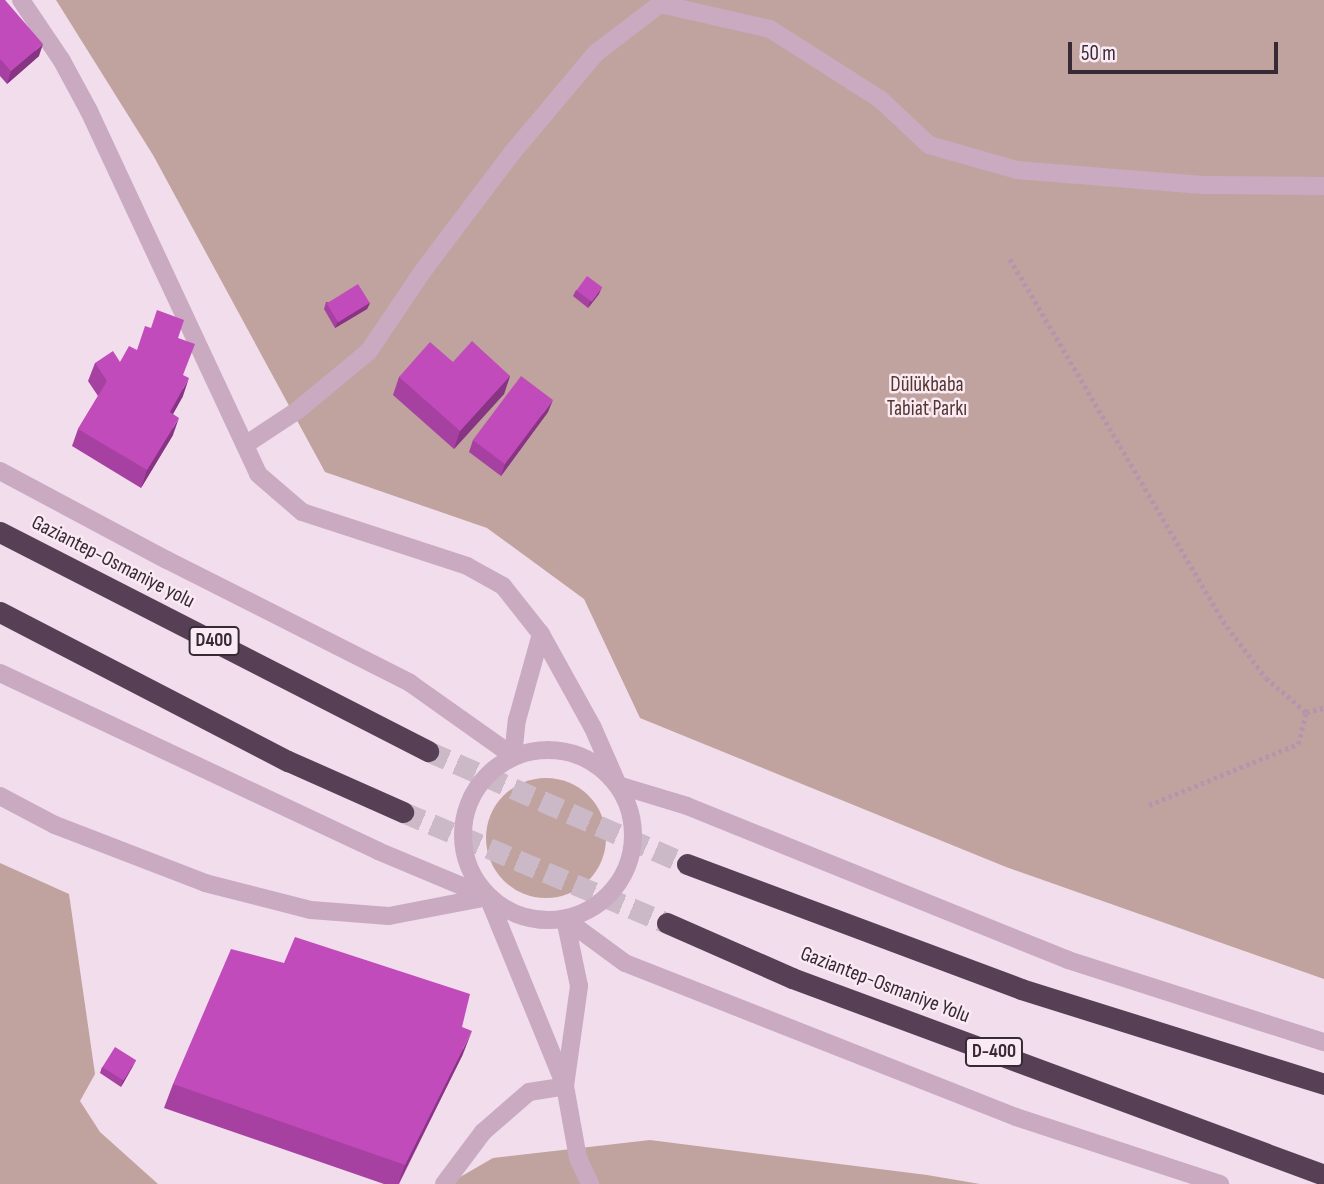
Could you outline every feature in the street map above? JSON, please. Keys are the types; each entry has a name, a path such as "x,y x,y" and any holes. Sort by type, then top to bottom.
{"highway":[{"name":"Gaziantep-Osmaniye yolu","path":"0,532 428,751"},
{"path":"0,612 288,761 403,812"},
{"name":"Gaziantep-Osmaniye Yolu","path":"687,864 1021,989 1324,1084"},
{"name":"Gaziantep-Osmaniye Yolu","path":"667,923 792,978 1324,1175"}],"street":[{"path":"0,673 379,852 488,897 511,913 537,920 565,919 591,910 612,893 627,870 634,841 631,811 593,728 541,634 503,586 467,566 302,512 258,474 89,111 62,61 20,0"},
{"path":"245,445 298,410 369,351 422,272 512,153 588,63 660,4 770,29 880,99 929,145 1017,170 1205,185 1324,186"},
{"path":"0,471 167,560 410,683 513,756"},
{"path":"513,756 517,720 541,634"},
{"path":"590,1184 578,1158 565,1086 488,897 472,876 463,850 463,823 471,797 489,773 513,756 542,749 571,752 598,764 618,785 687,806 1068,960 1324,1042"},
{"path":"0,796 55,825 205,883 311,911 389,916 488,897"},
{"path":"565,919 579,986 565,1086"},
{"path":"565,919 625,963 1016,1117 1220,1184"},
{"path":"444,1184 483,1132 529,1092 565,1086"}],"path":[{"path":"1010,259 1223,621 1266,678 1306,712"},
{"path":"1306,712 1324,708"},
{"path":"1149,805 1298,744 1306,712"}],"green space":[{"name":"Dülükbaba Tabiat Parkı","path":"56,0 1324,0 1324,979 1006,867 640,718 584,599 487,528 325,472 153,155"},
{"path":"546,778 569,783 588,796 601,815 606,838 601,861 588,880 569,893 546,898 523,893 504,880 491,861 486,838 491,815 504,796 523,783"},
{"path":"0,863 69,894 95,1074 80,1101 100,1132 158,1184 0,1184"},
{"path":"650,1140 980,1184 448,1184 493,1158"}],"building":[{"path":"0,0 5,0 43,44 11,71 0,59"},
{"path":"587,276 602,287 592,302 576,291"},
{"path":"358,284 370,303 338,322 327,304"},
{"path":"157,310 184,320 178,338 195,344 183,375 189,378 170,412 179,418 147,470 78,429 107,381 95,363 113,351 120,362 129,346 137,350 145,326 151,328"},
{"path":"472,341 510,376 460,431 399,377 430,342 453,362"},
{"path":"521,376 553,400 505,464 473,440"},
{"path":"295,937 470,994 462,1027 472,1031 405,1165 173,1084 231,949 284,963"},
{"path":"115,1047 136,1060 123,1081 102,1067"}],"tunnel":[{"path":"428,751 687,864"},
{"path":"403,812 667,923"}]}
